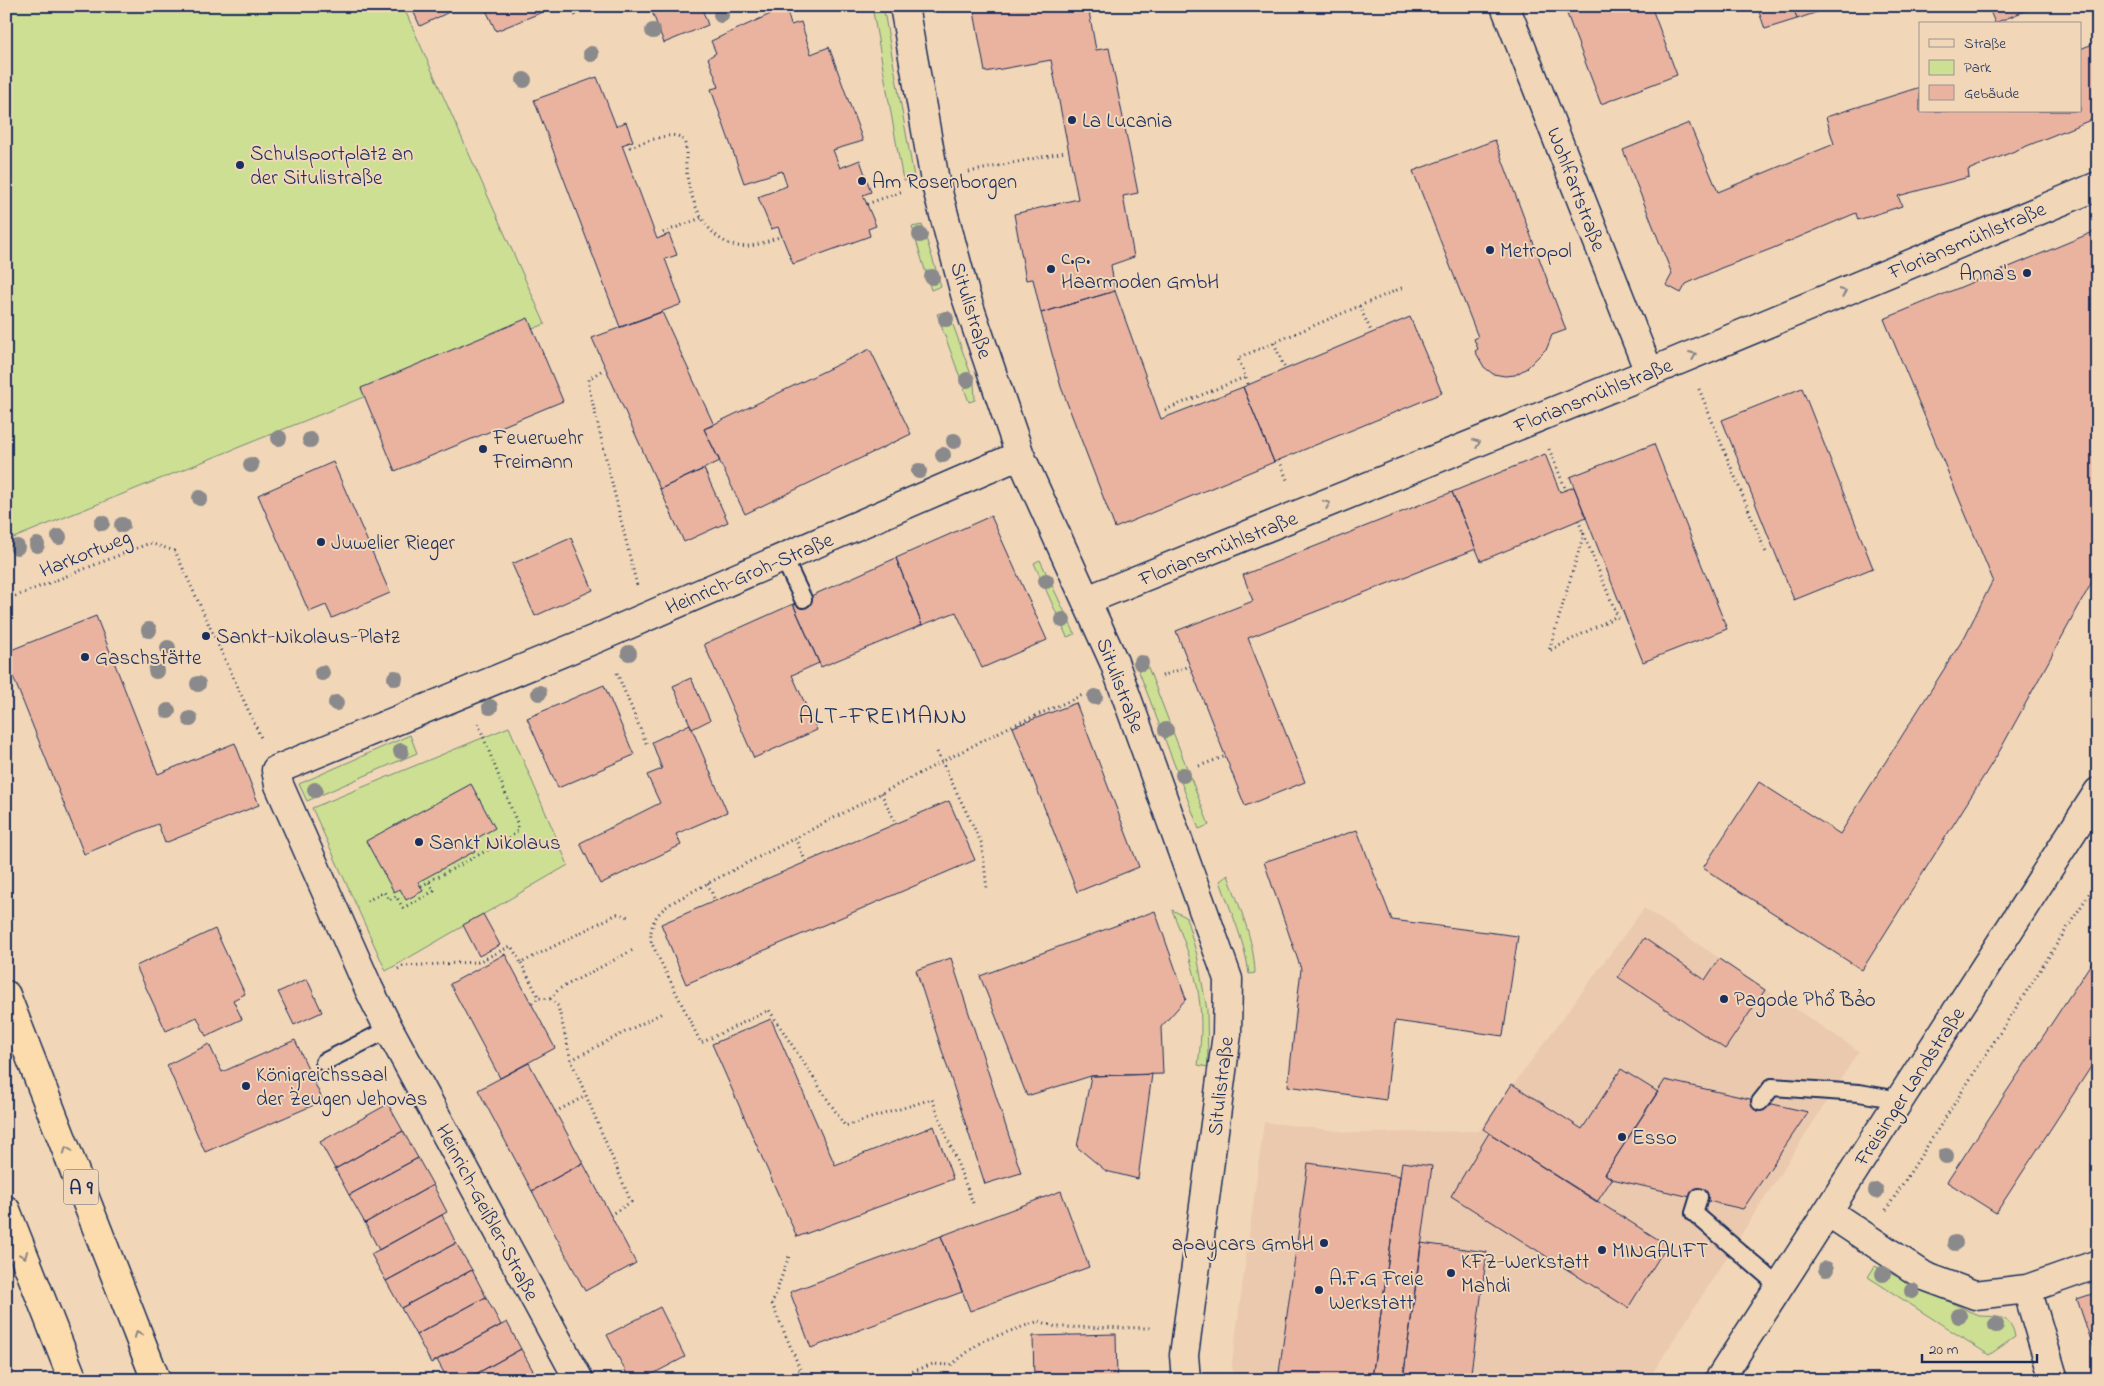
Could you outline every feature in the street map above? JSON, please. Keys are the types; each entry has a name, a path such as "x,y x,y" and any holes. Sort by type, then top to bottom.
{"highway":[{"name":"A 9","path":"6,995 156,1380"},
{"path":"6,1210 73,1380"}],"street":[{"name":"Situlistraße","path":"904,6 935,182 965,294 1020,455 1114,662 1228,979 1227,1034 1184,1355 1186,1380"},
{"name":"Wohlfartstraße","path":"1506,6 1649,372"},
{"name":"Floriansmühlstraße","path":"1087,600 1131,584 1686,357 2098,186"},
{"name":"Heinrich-Groh-Straße","path":"470,690 784,559 1020,455"},
{"path":"276,770 470,690"},
{"name":"Heinrich-Geißler-Straße","path":"276,770 279,785 389,1029 578,1380"},
{"name":"Freisinger Landstraße","path":"1719,1380 2098,792"},
{"path":"1828,1212 1924,1276 1975,1295 2027,1289 2098,1264"},
{"path":"2027,1289 2054,1380"}],"lane":[{"path":"784,559 803,599"},
{"path":"324,1062 389,1029"},
{"path":"1760,1102 1772,1087 1859,1093 1900,1100"},
{"path":"1699,1198 1694,1213 1780,1286"}],"path":[{"path":"571,6 577,19"},
{"path":"628,142 630,148 670,136 677,135 682,138 686,145 689,188 692,201 702,218 719,238 734,246 750,246 782,236"},
{"path":"963,173 1065,152"},
{"path":"663,236 662,233 702,218"},
{"path":"1248,384 1238,358 1404,287"},
{"path":"1359,306 1372,334"},
{"path":"1274,342 1285,369"},
{"path":"1686,357 1766,555"},
{"path":"601,371 589,379 589,388 638,591"},
{"path":"1166,410 1245,377"},
{"path":"1548,446 1566,490"},
{"path":"1279,460 1290,488"},
{"path":"1578,520 1584,534 1618,618 1549,650 1584,534"},
{"name":"Harkortweg","path":"6,600 150,543 175,551 276,770"},
{"path":"1162,676 1190,666"},
{"path":"616,673 647,745"},
{"path":"421,886 510,838 517,831 517,823 470,690"},
{"path":"973,1203 932,1100 845,1126 769,1010 701,1043 651,942 650,929 654,919 664,909 708,883 1007,728 1083,695"},
{"path":"937,752 982,844 987,890"},
{"path":"1199,766 1226,756"},
{"path":"882,793 896,824"},
{"path":"795,838 806,862"},
{"path":"1868,1238 2098,880"},
{"path":"364,903 384,892 389,900 396,896 403,908 434,891 429,882"},
{"path":"708,883 715,901"},
{"path":"521,963 617,914 630,917"},
{"path":"396,970 402,966 478,962 511,946 539,998"},
{"path":"550,999 559,989 635,949"},
{"path":"532,1003 539,998 550,999 558,1006 571,1060 631,1202 610,1215"},
{"path":"571,1060 664,1012"},
{"path":"555,1112 586,1096"},
{"path":"780,1380 801,1371 772,1304 790,1253"},
{"path":"889,1380 933,1364 951,1365 982,1341 1039,1321 1056,1327 1153,1328"}],"shaded area":[{"path":"1644,908 1859,1051 1648,1380 1233,1380 1232,1363 1264,1122 1355,1133 1479,1131"}],"green space":[{"name":"Schulsportplatz an der Situlistraße","path":"6,6 403,6 545,324 6,541"},
{"path":"872,6 883,6 914,177 908,181 904,180 902,175"},
{"path":"922,225 941,286 931,290 912,227"},
{"path":"948,311 974,383 975,400 969,402 937,314"},
{"path":"1040,560 1075,634 1067,637 1034,563"},
{"path":"1144,657 1209,825 1199,829 1135,661"},
{"path":"509,727 568,865 386,971 312,808"},
{"path":"410,735 417,753 307,801 299,784"},
{"path":"1228,875 1249,935 1255,973 1249,974 1241,939 1220,881"},
{"path":"1172,910 1186,917 1197,955 1207,1010 1208,1067 1198,1065 1201,1022 1197,986 1193,968"},
{"path":"1875,1266 1979,1316 2003,1318 2010,1324 2015,1337 1989,1355 1868,1277"}],"building":[{"path":"411,6 447,6 449,12 420,26"},
{"path":"484,6 557,6 496,31"},
{"path":"650,6 701,6 708,25 664,43"},
{"path":"973,6 1088,6 1096,50 1109,48 1138,193 1123,196 1134,257 1111,265 1115,291 1041,313 1033,279 1026,280 1014,214 1078,199 1051,60 985,72"},
{"path":"1564,6 1651,6 1677,75 1601,104"},
{"path":"1757,6 1793,6 1797,19 1765,29"},
{"path":"1793,6 1828,6 1829,8 1797,19"},
{"path":"1988,6 2037,6 1997,22 1995,22"},
{"path":"786,7 791,25 801,22 811,54 829,47 863,141 833,150 840,168 860,160 871,192 863,195 876,226 868,229 870,236 793,264 778,227 771,229 758,197 787,186 782,171 744,183 711,89 719,87 708,58 716,53 711,41"},
{"path":"2098,42 2098,117 1968,170 1969,177 1898,196 1902,206 1858,220 1856,213 1721,268 1686,284 1681,293 1666,285 1672,274 1623,150 1689,123 1718,192 1834,144 1826,117 1919,87 1919,112 2082,112 2082,48"},
{"path":"597,77 616,126 626,122 633,141 622,145 657,239 669,234 677,255 665,259 682,304 620,327 534,100"},
{"name":"Metropol","path":"1495,140 1566,330 1552,335 1547,348 1527,368 1515,375 1505,376 1493,374 1484,367 1475,351 1478,349 1474,339 1478,337 1413,171"},
{"path":"2098,230 2098,571 1999,752 1862,970 1703,868 1759,782 1840,834 1965,636 1993,580 1884,319"},
{"path":"1115,291 1161,419 1243,387 1274,462 1115,528 1061,387 1041,313"},
{"path":"662,312 714,425 704,429 720,461 660,489 592,338"},
{"path":"1410,317 1442,393 1274,462 1243,387"},
{"path":"528,318 563,401 395,471 361,388"},
{"path":"870,349 911,434 745,514 704,429"},
{"path":"1802,388 1873,568 1794,600 1722,420"},
{"path":"1654,444 1727,629 1643,662 1570,477"},
{"path":"1545,454 1560,492 1574,487 1586,517 1481,561 1452,492"},
{"path":"333,462 390,593 332,618 326,605 309,612 258,495"},
{"path":"704,469 728,522 684,542 660,489"},
{"path":"1452,492 1476,549 1248,638 1305,782 1245,806 1176,631 1253,601 1243,575"},
{"path":"991,516 1047,640 982,668 956,612 922,625 896,558"},
{"path":"571,538 593,590 535,616 512,564"},
{"path":"896,558 922,625 821,667 793,604"},
{"path":"793,604 819,663 792,675 817,730 754,758 704,644"},
{"path":"96,616 158,774 235,743 259,805 165,843 158,824 84,854 6,659 6,652"},
{"path":"691,678 710,720 692,729 673,686"},
{"path":"604,685 634,755 558,788 527,718"},
{"path":"1076,703 1139,867 1077,892 1013,727"},
{"path":"690,724 727,812 676,834 681,845 600,884 580,843 660,803 647,775 662,769 652,742"},
{"name":"Sankt Nikolaus","path":"471,784 495,828 470,842 475,851 418,882 423,891 406,900 400,889 394,892 366,841"},
{"path":"949,801 975,860 686,984 661,924"},
{"path":"1357,830 1392,920 1518,936 1503,1036 1395,1021 1386,1100 1288,1086 1301,969 1264,862"},
{"path":"1155,911 1186,999 1161,1027 1163,1074 1091,1076 1027,1096 980,976"},
{"path":"483,914 500,945 479,956 463,925"},
{"path":"215,929 245,994 233,1000 242,1019 206,1036 197,1017 166,1031 136,966"},
{"path":"1644,938 1705,980 1719,959 1765,990 1725,1049 1618,977"},
{"path":"2098,953 2098,1056 1996,1213 1947,1182"},
{"path":"505,954 555,1048 500,1078 450,984"},
{"path":"951,958 1021,1173 985,1184 916,970"},
{"path":"307,979 322,1012 294,1025 278,992"},
{"path":"771,1019 835,1165 934,1126 953,1179 797,1237 712,1044"},
{"name":"Königreichssaal der Zeugen Jehovas","path":"295,1040 323,1101 205,1152 167,1065 209,1044 222,1072"},
{"path":"529,1063 583,1163 532,1191 478,1090"},
{"path":"1621,1069 1658,1092 1605,1174 1612,1179 1597,1202 1483,1129 1512,1084 1582,1129"},
{"path":"1152,1074 1138,1179 1106,1171 1077,1147 1091,1076"},
{"path":"1665,1080 1808,1112 1743,1209 1612,1179 1605,1174"},
{"path":"388,1104 403,1131 335,1169 320,1142"},
{"path":"403,1131 418,1158 349,1195 335,1169"},
{"path":"1489,1133 1667,1245 1628,1308 1451,1196"},
{"path":"418,1158 433,1185 365,1223 349,1195"},
{"path":"1402,1162 1432,1166 1403,1380 1360,1380 1360,1377 1372,1378"},
{"path":"583,1163 636,1263 585,1291 532,1191"},
{"path":"1308,1163 1400,1176 1372,1378 1360,1377 1360,1380 1278,1380"},
{"path":"433,1185 447,1212 379,1250 365,1223"},
{"path":"1061,1191 1089,1267 970,1311 941,1236"},
{"path":"442,1215 456,1243 386,1281 371,1254"},
{"path":"941,1236 962,1292 811,1348 790,1292"},
{"path":"456,1243 472,1270 401,1308 386,1281"},
{"path":"1421,1243 1487,1252 1470,1380 1403,1380"},
{"path":"472,1270 486,1297 416,1335 401,1308"},
{"path":"2098,1292 2098,1354 2096,1355 2077,1299"},
{"path":"486,1297 501,1325 431,1363 416,1335"},
{"path":"660,1307 685,1357 641,1380 630,1380 607,1335"},
{"path":"507,1322 521,1349 465,1380 448,1380 437,1360"},
{"path":"1116,1334 1117,1380 1034,1380 1033,1336"},
{"path":"521,1349 536,1376 529,1380 465,1380"}],"place":[{"name":"La Lucania","path":"1072,120"},
{"name":"Schulsportplatz an der Situlistraße","path":"240,165"},
{"name":"Am Rosenborgen","path":"862,181"},
{"name":"Metropol","path":"1490,250"},
{"name":"c.p. Haarmoden GmbH","path":"1051,269"},
{"name":"Anna's","path":"2027,273"},
{"name":"Feuerwehr Freimann","path":"483,449"},
{"name":"Juwelier Rieger","path":"321,542"},
{"name":"Sankt-Nikolaus-Platz","path":"206,636"},
{"name":"Gaschstätte","path":"85,657"},
{"name":"Sankt Nikolaus","path":"419,842"},
{"name":"Pagode Phổ Bảo","path":"1724,999"},
{"name":"Königreichssaal der Zeugen Jehovas","path":"246,1086"},
{"name":"Esso","path":"1622,1137"},
{"name":"apaycars GmbH","path":"1324,1243"},
{"name":"MINGALIFT","path":"1602,1250"},
{"name":"KFZ-Werkstatt Mahdi","path":"1451,1273"},
{"name":"A.F.G Freie Werkstatt","path":"1319,1290"}],"district":[{"name":"ALT-FREIMANN","path":"883,715"}]}
